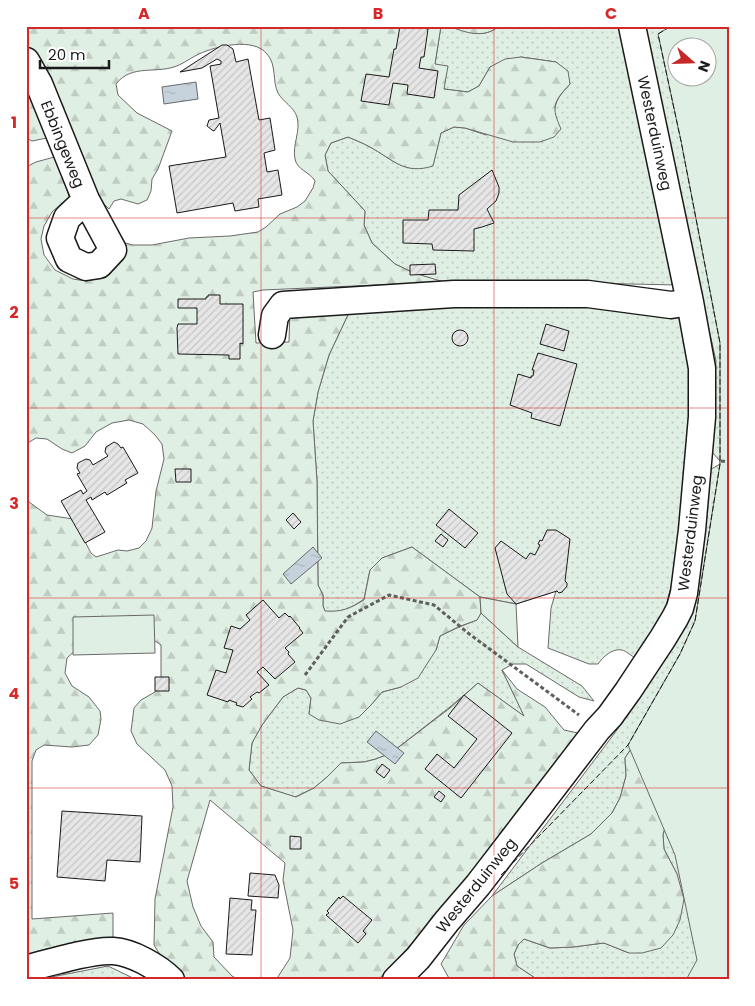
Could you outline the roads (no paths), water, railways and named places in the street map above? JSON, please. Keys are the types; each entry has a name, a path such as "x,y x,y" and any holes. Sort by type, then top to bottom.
{"street":[{"name":"Westerduinweg","path":"396,980 418,958 478,885 610,716 675,618 684,593 692,530 702,417 702,368 632,26"},
{"name":"Ebbingeweg","path":"26,61 39,84 86,200"},
{"path":"272,335 275,316 283,304 454,294 588,294 670,305 690,302"},
{"path":"26,969 94,952 114,951 142,960 171,980"}],"water":[{"path":"196,82 198,99 164,104 162,87"},
{"path":"313,547 322,558 291,584 283,574"},
{"path":"376,731 404,753 395,764 367,742"}]}
